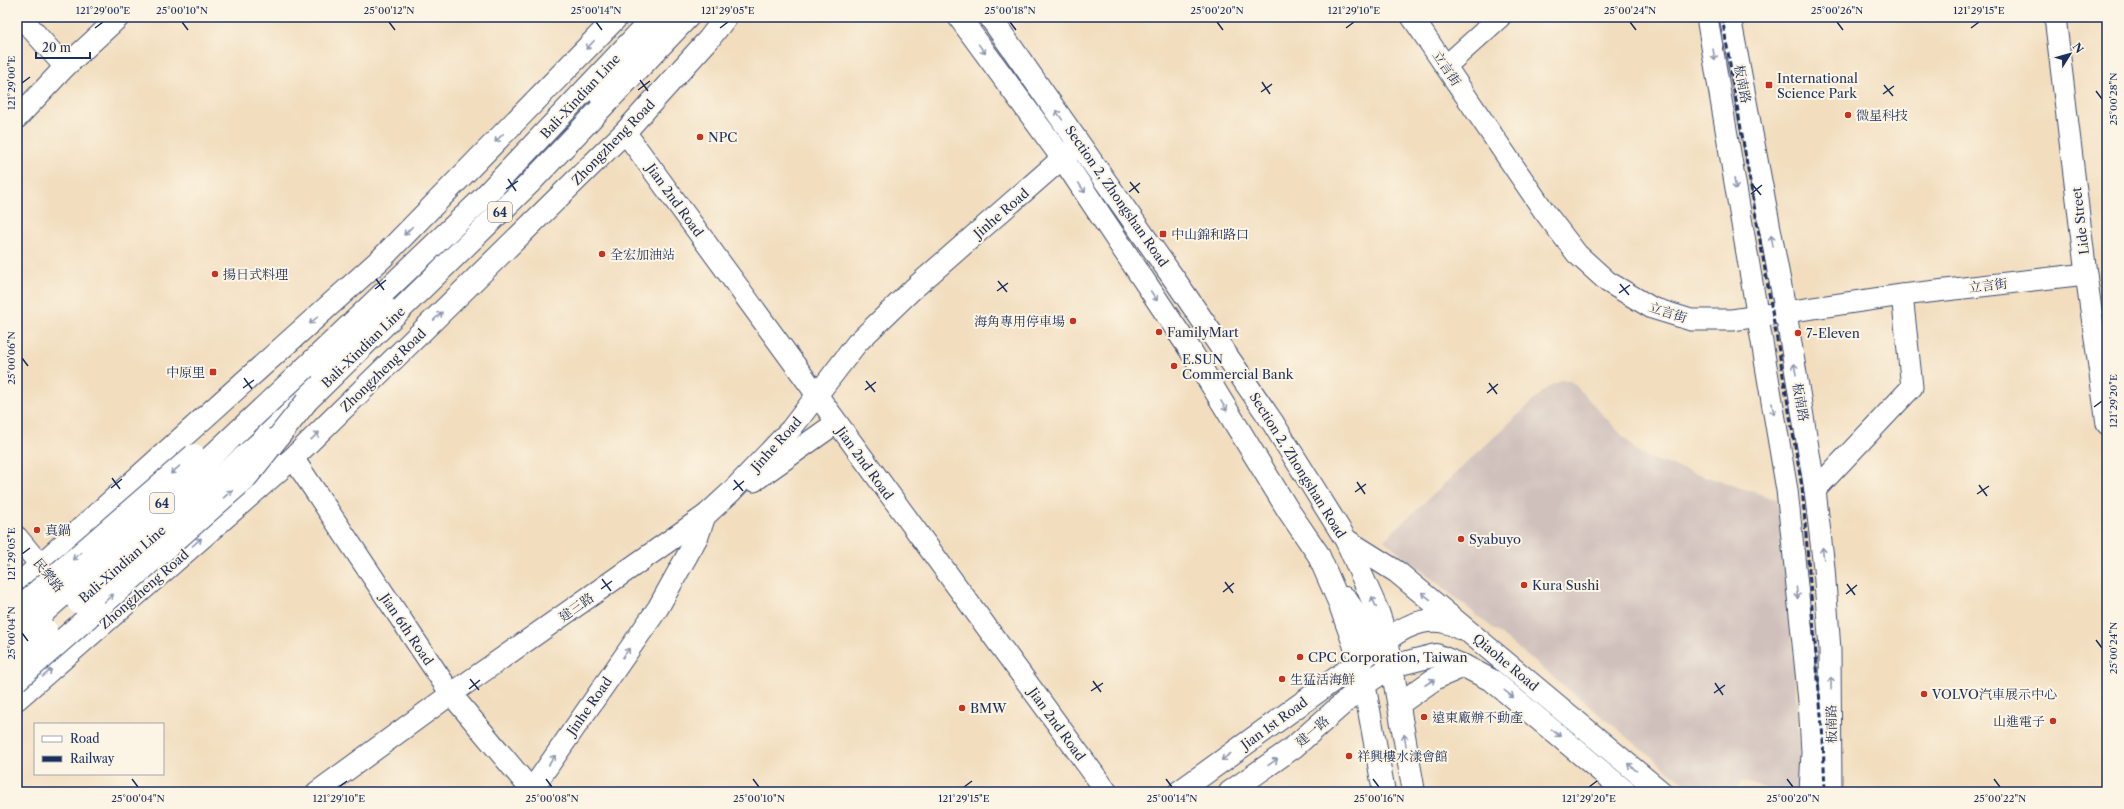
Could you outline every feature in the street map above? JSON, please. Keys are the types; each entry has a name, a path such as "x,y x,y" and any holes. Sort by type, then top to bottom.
{"main road":[{"path":"17,586 382,258 617,17"},
{"name":"Bali-Xindian Line","path":"17,636 89,572 481,200 654,17"},
{"path":"17,647 70,601 288,402 430,268 520,180 670,17"},
{"name":"Bali-Xindian Line","path":"17,656 307,401 529,184 688,17"},
{"name":"Zhongzheng Road","path":"17,699 293,458 625,132 709,39 726,17"},
{"name":"Section 2, Zhongshan Road","path":"959,17 1063,159 1189,348 1288,510 1318,554 1340,602 1360,661 1366,684 1384,792"},
{"name":"Section 2, Zhongshan Road","path":"990,17 1080,143 1273,423 1346,540 1378,612 1383,642 1392,666 1414,792"},
{"path":"17,609 181,465 305,368"},
{"path":"17,680 245,479 307,401"},
{"name":"Qiaohe Road","path":"1346,540 1397,572 1662,792"},
{"path":"1329,580 1383,642"},
{"name":"Jian 1st Road","path":"1179,792 1360,661 1383,642 1422,621 1434,620 1454,626 1489,647"},
{"name":"Qiaohe Road","path":"1392,666 1436,655 1464,666 1493,681 1626,792"},
{"name":"建一路","path":"1230,792 1294,747 1366,684 1392,666"},
{"path":"1399,704 1436,678 1464,666"},
{"path":"1346,701 1357,703 1364,709 1373,727"}],"street":[{"path":"21,17 65,67"},
{"path":"17,118 65,67 119,17"},
{"name":"立言街","path":"1412,17 1544,211 1577,254 1608,282 1652,308 1691,320 1732,320 1902,295 2086,274"},
{"path":"1446,66 1500,17"},
{"name":"板南路","path":"1707,17 1787,490 1809,701 1812,752 1810,792"},
{"name":"板南路","path":"1730,17 1786,313 1815,490 1824,568 1830,650 1831,792"},
{"name":"Lide Street","path":"2055,17 2086,274 2107,424"},
{"name":"Jian 2nd Road","path":"625,132 818,395 836,423 1107,792"},
{"name":"Jinhe Road","path":"532,791 658,608 698,536 705,516 754,469 791,429 857,343 913,289 1080,143"},
{"path":"1815,490 1912,387 1902,295"},
{"name":"建三路","path":"317,792 451,694 836,423"},
{"name":"Jian 6th Road","path":"293,458 451,694 532,791"},
{"name":"民樂路","path":"17,537 95,632"}],"shaded area":[{"path":"1562,380 1569,380 1574,384 1636,450 1646,457 1778,500 1791,616 1800,761 1797,792 1777,792 1742,781 1735,792 1695,792 1384,540 1548,387"}],"railway":[{"path":"1722,17 1802,487 1823,739 1825,792"}],"place":[{"name":"International Science Park","path":"1769,85"},
{"name":"微星科技","path":"1848,115"},
{"name":"NPC","path":"700,137"},
{"name":"中山錦和路口","path":"1163,234"},
{"name":"全宏加油站","path":"602,254"},
{"name":"揚日式料理","path":"215,274"},
{"name":"海角專用停車場","path":"1073,321"},
{"name":"FamilyMart","path":"1159,332"},
{"name":"7-Eleven","path":"1798,333"},
{"name":"E.SUN Commercial Bank","path":"1174,366"},
{"name":"中原里","path":"213,372"},
{"name":"真鍋","path":"37,530"},
{"name":"Syabuyo","path":"1461,539"},
{"name":"Kura Sushi","path":"1524,585"},
{"name":"CPC Corporation, Taiwan","path":"1300,657"},
{"name":"生猛活海鮮","path":"1282,679"},
{"name":"VOLVO汽車展示中心","path":"1924,694"},
{"name":"BMW","path":"962,708"},
{"name":"遠東廠辦不動產","path":"1424,717"},
{"name":"山進電子","path":"2053,721"},
{"name":"祥興樓水漾會館","path":"1349,756"}]}
